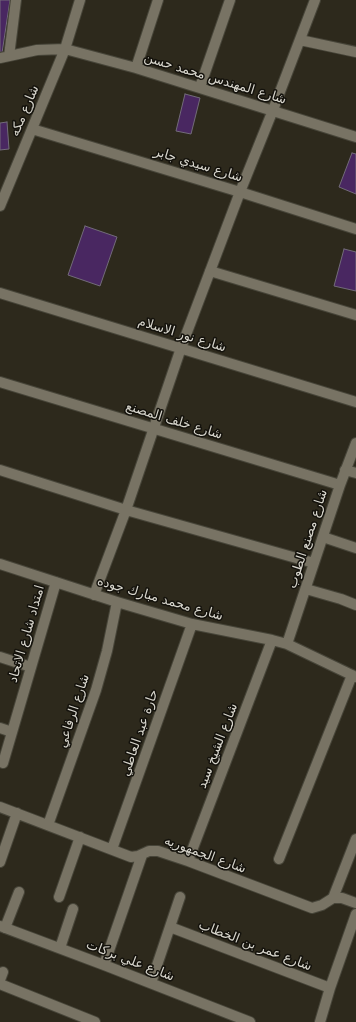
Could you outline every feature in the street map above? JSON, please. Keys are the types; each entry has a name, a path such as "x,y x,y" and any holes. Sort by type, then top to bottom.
{"street":[{"path":"5,57 16,0"},
{"name":"شارع مكه","path":"0,206 65,49 80,0"},
{"path":"136,68 158,0"},
{"path":"200,87 230,0"},
{"path":"94,595 126,510 181,348 240,192 274,110 315,0"},
{"path":"300,40 356,52"},
{"name":"شارع المهندس محمد حسن","path":"5,57 37,50 65,49 200,87 356,137"},
{"name":"شارع سيدي جابر","path":"32,129 356,229"},
{"path":"210,271 356,315"},
{"name":"شارع نور الاسلام","path":"0,293 356,402"},
{"name":"شارع خلف المصنع","path":"0,382 340,485"},
{"name":"شارع مصنع الطوب","path":"287,644 345,470 356,443"},
{"path":"0,470 126,510 314,563"},
{"path":"345,470 356,473"},
{"path":"323,537 356,548"},
{"name":"شارع محمد مبارك جوده","path":"0,564 94,595 192,624 287,644 354,676"},
{"name":"امتداد شارع الاتحاد","path":"3,763 56,582"},
{"path":"306,589 356,605"},
{"name":"شارع الرفاعي","path":"48,825 96,690 107,651 117,602"},
{"name":"حارة عبد العاطي","path":"112,849 192,624"},
{"name":"شارع الشيخ سيد","path":"188,861 272,640"},
{"path":"0,657 31,667"},
{"path":"279,859 354,676"},
{"path":"0,728 12,732"},
{"name":"شارع الجمهوريه","path":"0,807 130,857 142,855 154,850 188,861 312,908 318,907 333,898"},
{"path":"0,862 17,813"},
{"path":"59,897 80,837"},
{"path":"356,840 333,898 342,898 356,903"},
{"path":"104,965 142,855"},
{"path":"3,927 19,892"},
{"path":"152,983 180,897"},
{"path":"60,948 73,909"},
{"path":"320,1022 330,988 356,914"},
{"name":"شارع علي بركات","path":"3,927 152,983 250,1022"},
{"name":"شارع عمر بن الخطاب","path":"170,927 330,988"},
{"path":"0,984 95,1022"}],"building":[{"path":"0,0 10,0 2,53 0,53"},
{"path":"185,94 200,98 191,134 176,131"},
{"path":"7,122 9,149 0,150 0,123"},
{"path":"352,153 356,154 356,194 339,187"},
{"path":"85,226 117,237 100,286 68,275"},
{"path":"344,249 356,252 356,291 334,286"}]}
